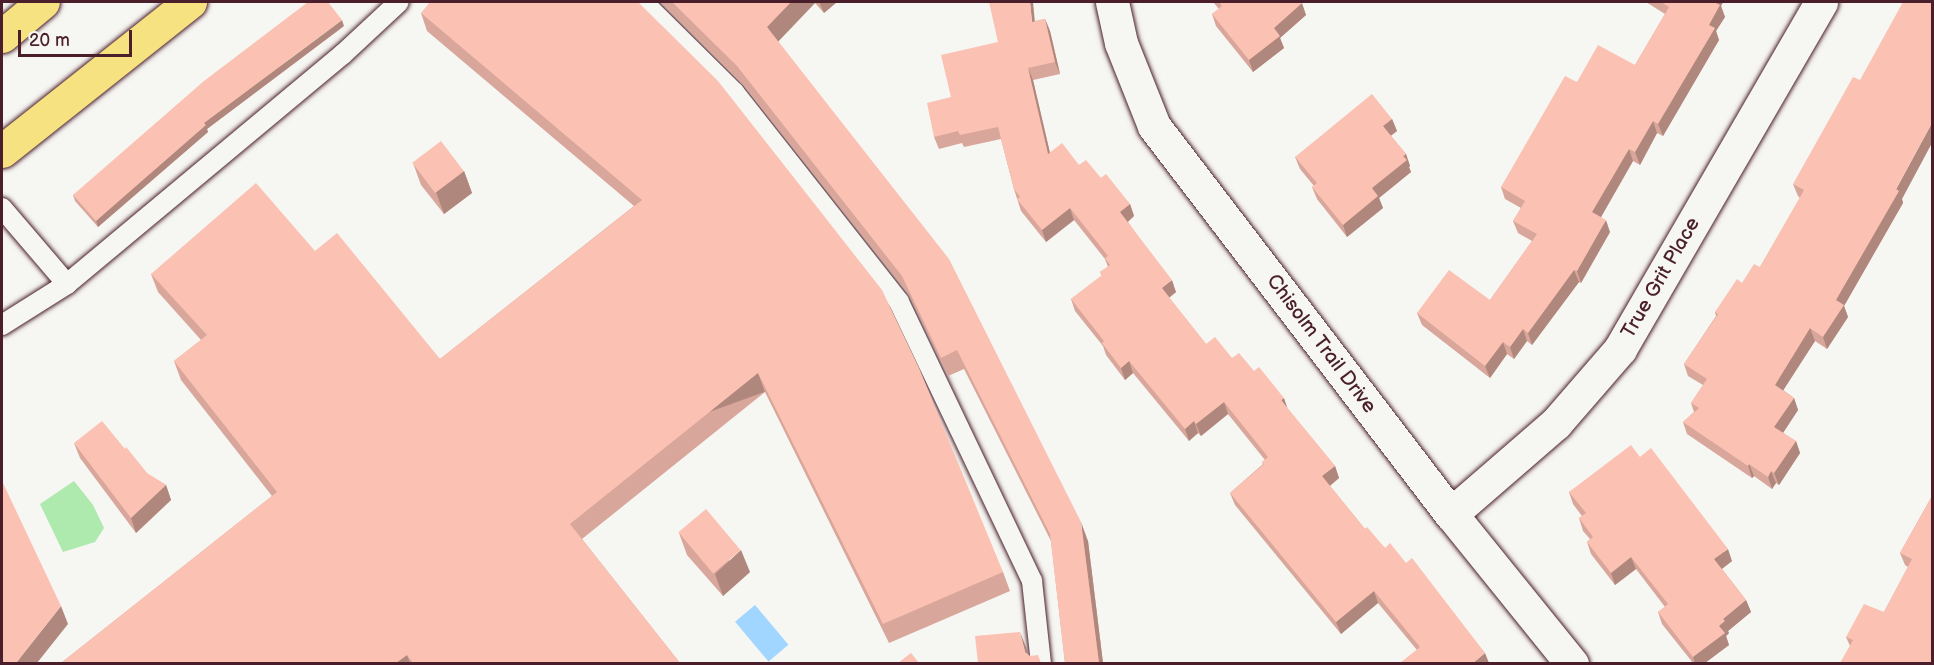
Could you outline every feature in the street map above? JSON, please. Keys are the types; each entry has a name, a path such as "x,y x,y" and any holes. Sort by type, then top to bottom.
{"main road":[{"path":"2,36 43,2"},
{"path":"2,151 190,2"}],"street":[{"name":"Chisolm Trail Drive","path":"1112,2 1121,43 1154,126 1451,514 1572,663"},
{"name":"True Grit Place","path":"1451,514 1556,423 1620,349 1821,2"}],"lane":[{"path":"2,326 67,284 343,54 399,2"},
{"path":"643,2 734,92 899,302 1032,581 1041,663"},
{"path":"2,208 67,284"}],"green space":[{"path":"74,481 93,505 104,528 95,542 63,552 40,504"}],"water":[{"path":"755,605 788,645 769,662 735,622"}],"building":[{"path":"308,2 328,2 342,20 204,123 206,125 96,221 73,195 204,81"},
{"path":"430,2 638,2 718,81 882,290 919,368 1003,572 883,624 758,373 570,524 680,663 413,663 407,655 396,663 61,663 277,492 174,361 207,335 151,274 256,183 315,251 337,233 440,359 642,200 421,13"},
{"path":"672,2 791,2 767,27 949,259 1081,522 1099,663 1065,663 1050,534 957,350 941,358 902,276 737,66"},
{"path":"989,2 1030,2 1032,22 1045,19 1055,62 1028,68 1048,154 1062,143 1079,165 1086,160 1101,178 1106,174 1130,204 1120,212 1172,280 1162,288 1206,344 1215,337 1232,358 1239,353 1254,371 1259,367 1284,398 1281,400 1335,466 1322,476 1365,529 1367,527 1385,548 1390,543 1406,563 1412,558 1485,653 1473,663 1400,663 1420,647 1374,591 1336,622 1230,493 1264,464 1262,462 1268,457 1224,402 1196,424 1194,421 1185,429 1129,361 1121,368 1102,343 1104,341 1071,299 1102,275 1100,272 1110,265 1105,258 1108,256 1070,208 1042,230 1017,199 1020,197 1014,189 998,127 960,135 958,131 934,137 927,103 951,97 941,55 998,42"},
{"path":"1219,2 1302,3 1274,28 1280,36 1249,60 1212,14 1222,6"},
{"path":"1661,2 1714,2 1720,5 1709,25 1715,28 1658,124 1653,121 1635,152 1629,149 1592,212 1606,220 1577,271 1574,270 1528,333 1523,329 1510,347 1503,342 1485,366 1417,313 1449,270 1490,300 1537,234 1513,221 1525,201 1501,187 1565,76 1577,82 1598,45 1635,65 1669,7"},
{"path":"1903,2 1932,2 1932,123 1896,189 1899,191 1836,300 1844,305 1823,337 1810,328 1775,385 1794,398 1774,427 1796,441 1774,473 1771,471 1768,477 1683,422 1699,408 1691,403 1707,379 1684,364 1718,314 1715,312 1737,279 1742,283 1754,264 1760,267 1804,190 1793,184 1853,77 1860,80"},
{"path":"1372,94 1392,119 1383,126 1406,154 1403,156 1407,160 1372,188 1378,196 1343,225 1312,187 1317,183 1295,157"},
{"path":"441,141 464,171 435,193 412,163"},
{"path":"102,421 148,474 166,485 131,518 74,443"},
{"path":"1631,445 1640,457 1651,448 1728,549 1714,559 1746,600 1723,619 1725,621 1719,626 1725,633 1693,657 1658,612 1668,604 1631,557 1611,573 1587,542 1593,537 1579,518 1586,513 1569,492"},
{"path":"2,481 61,606 16,663 2,663"},
{"path":"1932,496 1932,663 1840,663 1853,640 1846,637 1864,604 1884,612 1912,559 1900,553"},
{"path":"706,509 741,550 713,574 678,532"},
{"path":"1020,632 1025,652 1030,656 1038,655 1041,663 978,663 975,636"},
{"path":"911,653 919,663 898,663"}]}
